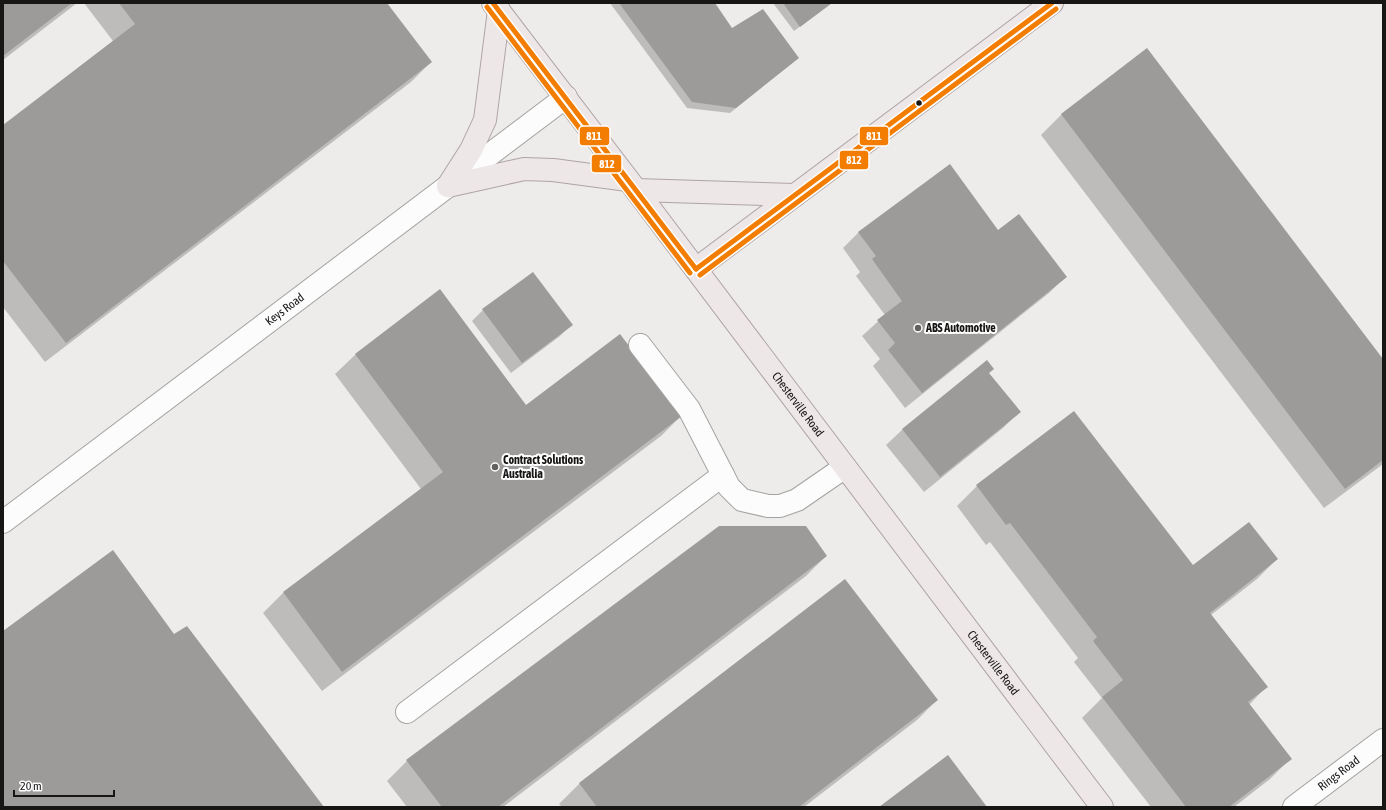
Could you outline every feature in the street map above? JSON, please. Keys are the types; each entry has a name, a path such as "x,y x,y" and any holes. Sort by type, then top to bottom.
{"main road":[{"path":"696,269 1052,3"},
{"path":"448,186 472,150 484,120 496,7"},
{"name":"Chesterville Road","path":"496,7 566,97 1102,807"},
{"path":"448,186 524,169 553,170 632,185 795,195"}],"street":[{"name":"Keys Road","path":"3,522 566,97"},
{"path":"640,345 689,408 729,487 742,500 768,506 780,506 797,500 845,467"},
{"path":"407,712 723,475"},
{"name":"Rings Road","path":"1294,807 1383,740"}],"building":[{"path":"3,3 72,3 3,56"},
{"path":"119,3 387,3 432,62 66,343 3,261 3,125 135,24"},
{"path":"619,3 715,3 732,28 763,9 799,58 736,108 692,102"},
{"path":"783,3 832,3 800,27"},
{"path":"1147,48 1383,359 1383,460 1345,489 1061,114"},
{"path":"950,164 998,230 1019,214 1067,277 922,393 888,350 895,343 877,320 902,301 872,259 876,256 858,232"},
{"path":"533,272 573,325 522,363 482,309"},
{"path":"440,289 526,405 620,334 682,416 342,672 283,592 443,472 355,354"},
{"path":"987,360 994,369 989,373 1021,412 940,477 902,429"},
{"path":"1074,411 1193,565 1249,522 1278,559 1210,613 1268,687 1248,702 1292,759 1229,807 1186,807 1102,697 1123,680 1093,641 1097,637 1010,523 1006,525 976,485"},
{"path":"719,526 806,526 827,556 498,807 442,807 406,760"},
{"path":"113,550 174,634 187,626 324,807 3,807 3,631"},
{"path":"845,579 938,700 799,807 597,807 579,783"},
{"path":"948,755 987,807 879,807"}],"transit line":[{"name":"811","path":"493,3 696,269"},
{"name":"811","path":"696,269 1052,3"},
{"name":"812","path":"487,7 690,273"},
{"name":"812","path":"700,275 1056,9"}],"place":[{"name":"ABS Automotive","path":"918,328"},
{"name":"Contract Solutions Australia","path":"495,467"}]}
